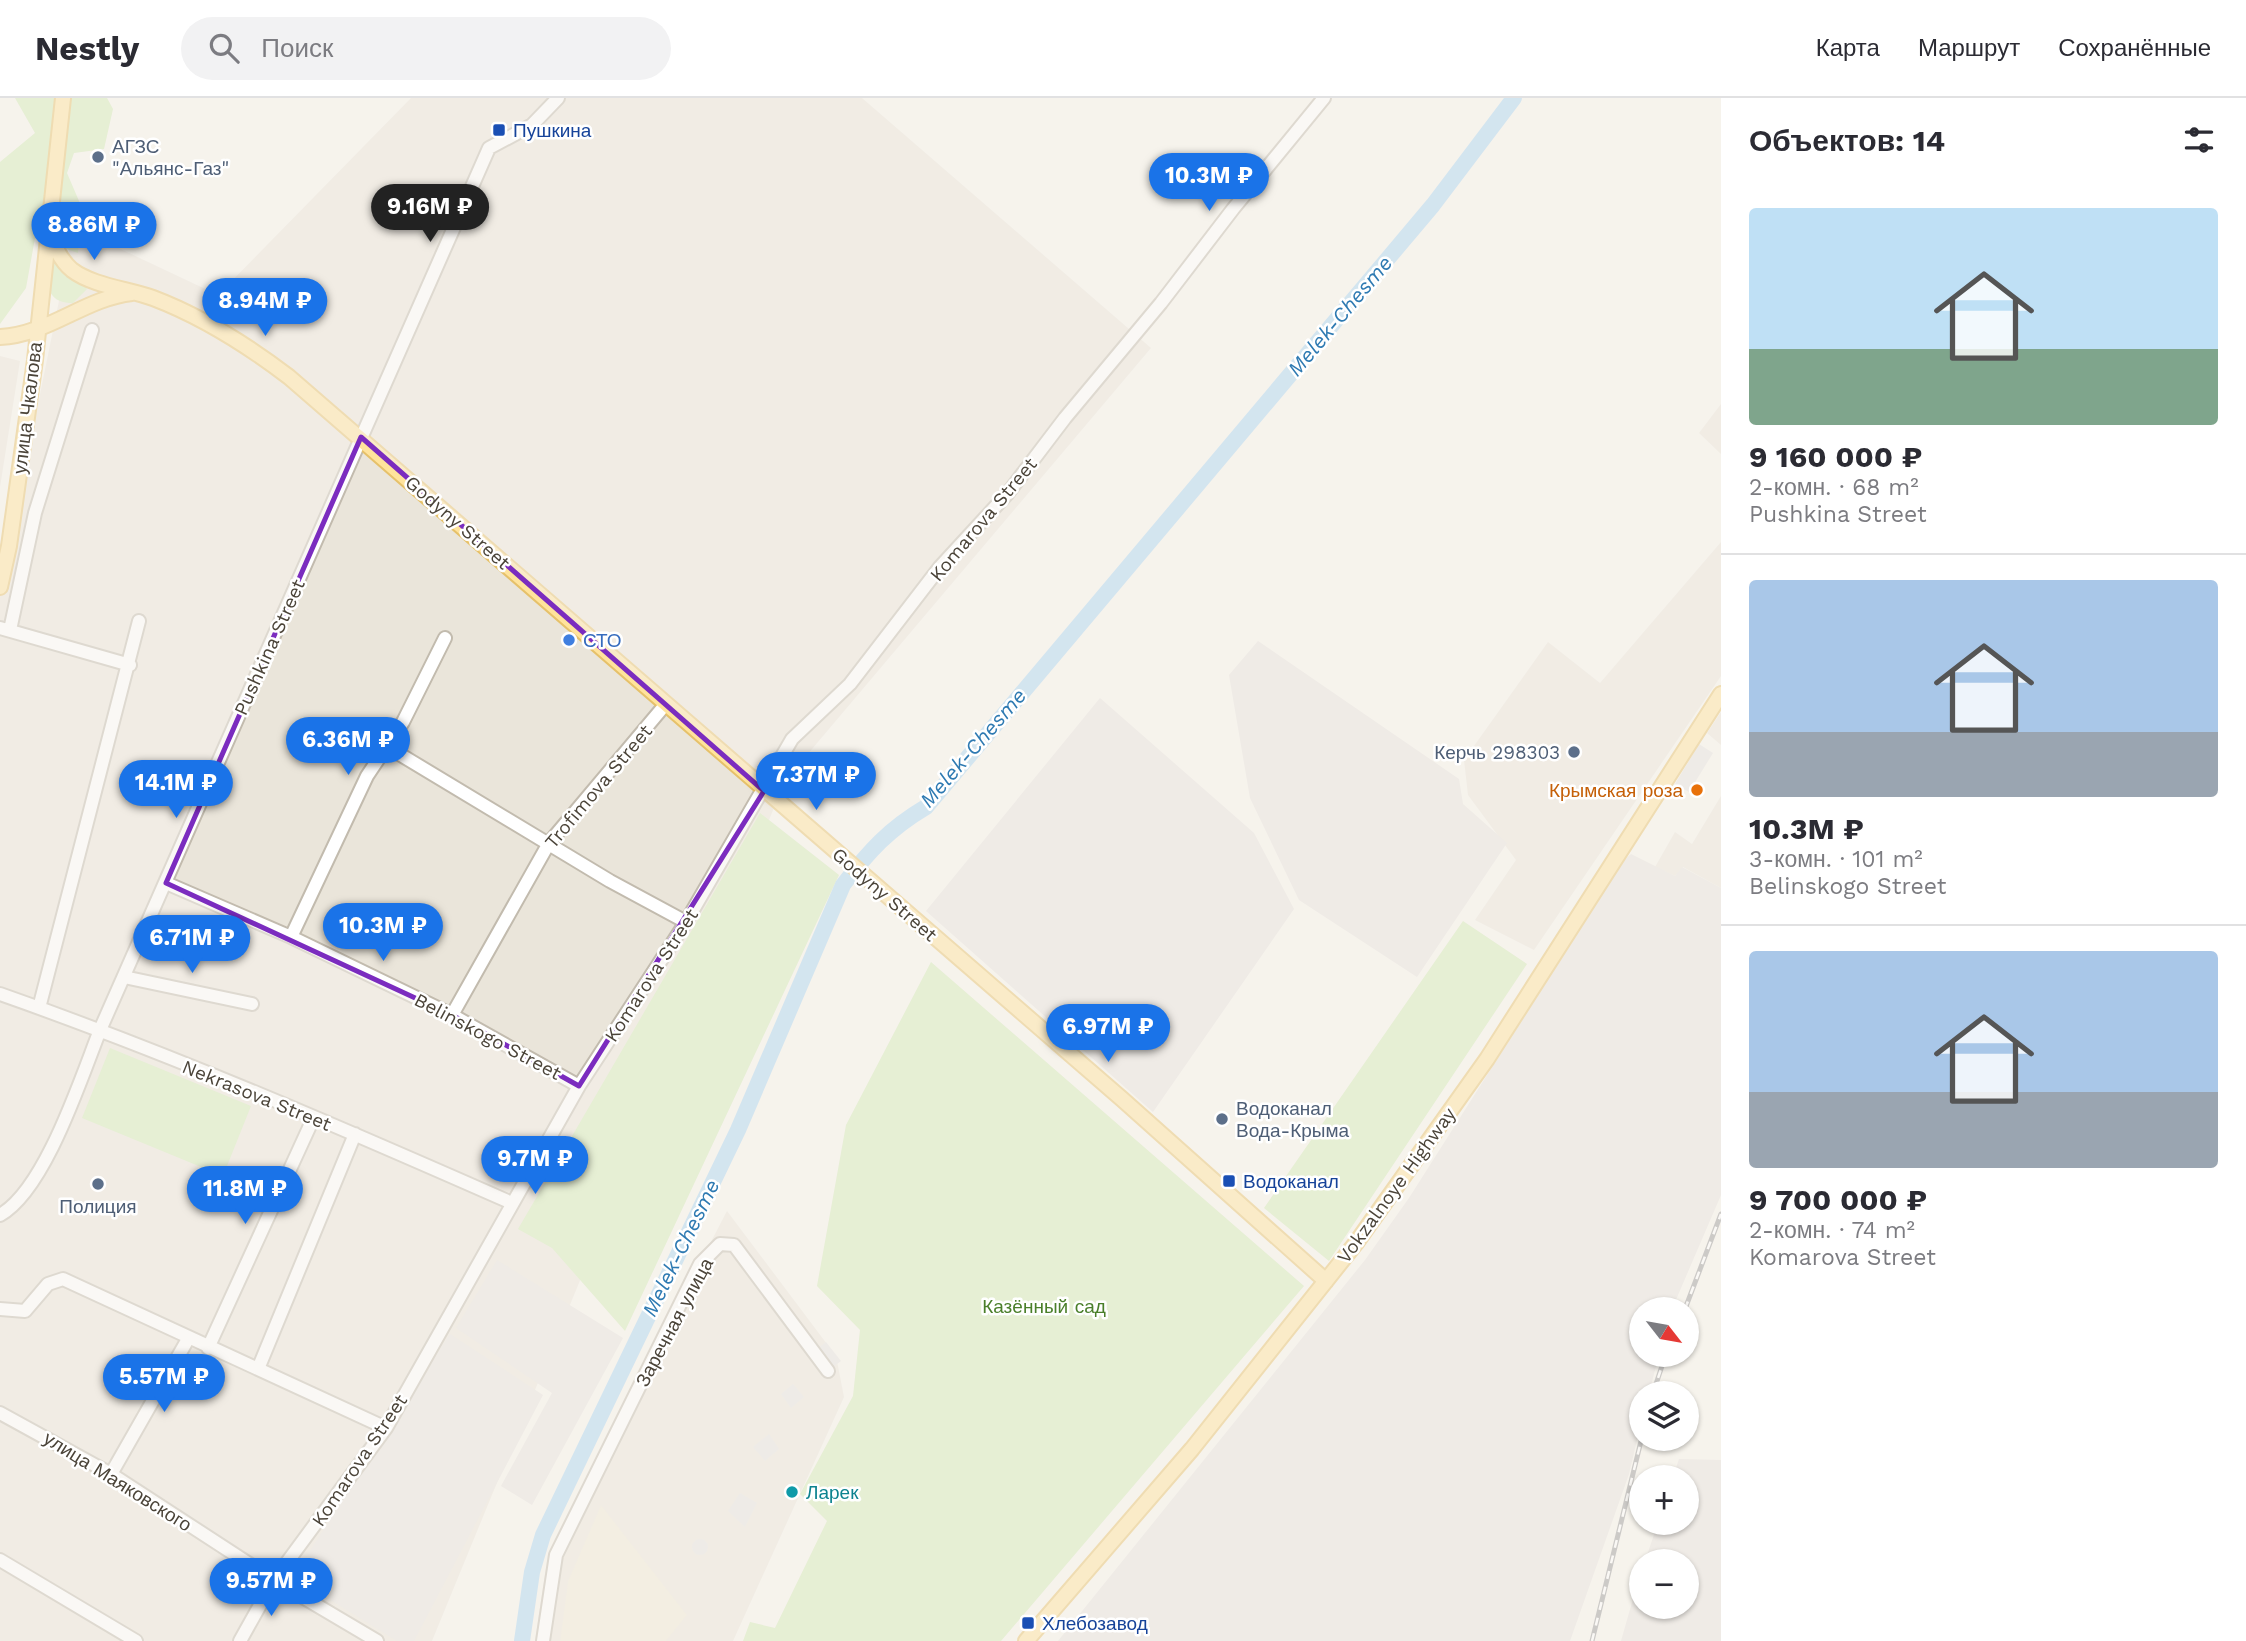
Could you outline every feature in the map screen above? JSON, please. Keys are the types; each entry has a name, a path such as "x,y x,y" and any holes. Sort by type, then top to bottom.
{"main road":[{"name":"улица Чкалова","path":"0,587 34,331 60,98"},
{"name":"Godyny Street","path":"46,228 59,255 76,272 94,281 177,308 245,345 361,437 1326,1281"},
{"path":"0,337 34,331 104,299 137,293"},
{"name":"улица Чкалова","path":"0,562 4,545"},
{"name":"Vokzalnoye Highway","path":"1026,1641 1192,1449 1326,1281 1487,1059 1721,694"}],"street":[{"name":"Pushkina Street","path":"0,1214 21,1198 68,1111 100,1030 489,148 532,125 558,98"},
{"name":"Komarova Street","path":"240,1641 274,1580 386,1428 579,1086 686,922 792,739 850,684 940,567 1008,493 1065,418 1161,303 1233,209 1324,98"},
{"path":"92,330 35,513 5,629 130,665"},
{"path":"39,1008 130,665 139,621"},
{"path":"291,937 367,776 403,722 445,638"},
{"name":"Trofimova Street","path":"452,1015 549,843 666,705"},
{"path":"386,746 686,922"},
{"name":"Belinskogo Street","path":"166,883 291,937 452,1015 579,1086"},
{"path":"124,977 252,1004"},
{"name":"Nekrasova Street","path":"0,994 100,1030 313,1119 355,1133 512,1203"},
{"path":"208,1348 313,1119"},
{"path":"258,1369 355,1133"},
{"name":"Заречная улица","path":"542,1641 556,1555 699,1265 709,1253 720,1244 734,1245 828,1371"},
{"path":"0,1309 25,1311 48,1284 63,1279 188,1339 386,1428"},
{"path":"111,1474 188,1339"},
{"name":"улица Маяковского","path":"0,1413 111,1474 274,1580 376,1641"},
{"path":"0,1560 136,1641"}],"highlighted area":[{"path":"361,437 764,791 579,1086 452,1015 166,883"}],"shaded area":[{"path":"411,98 862,98 1151,348 785,781 432,1641 0,1641 0,591 74,227 218,295"},
{"path":"0,356 20,361 0,487"},
{"path":"1721,404 1721,454 1699,433"},
{"path":"1721,542 1721,676 1534,950 1475,920 1516,860 1468,795 1464,760 1548,642 1600,683"},
{"path":"1258,641 1459,779 1463,804 1507,843 1417,977 1299,900 1250,798 1229,675"},
{"path":"1100,698 1254,833 1294,909 1153,1112 926,911"},
{"path":"1721,712 1721,745 1707,733"},
{"path":"1699,744 1713,753 1689,792 1675,784"},
{"path":"1721,796 1721,888 1683,867 1675,876 1655,867 1675,832 1692,844"},
{"path":"1631,854 1675,876 1682,867 1721,888 1721,1195 1677,1297 1629,1297 1629,1367 1656,1367 1652,1381 1629,1381 1629,1451 1634,1451 1629,1474 1570,1641 1058,1641 1365,1260 1409,1198 1623,861"},
{"path":"727,1211 836,1356 844,1397 733,1641 535,1641 548,1554"},
{"path":"497,1260 623,1338 532,1505 501,1486 552,1393 456,1328"},
{"path":"450,1334 543,1395 414,1641 397,1641 293,1577"},
{"path":"826,1342 841,1361 828,1371 813,1352"},
{"path":"793,1384 804,1397 791,1408 781,1394"},
{"path":"769,1434 779,1449 765,1461 753,1447"},
{"path":"1679,1459 1721,1460 1721,1641 1621,1641 1629,1613 1629,1619 1699,1619 1699,1549 1649,1549 1654,1535 1699,1535 1699,1465 1677,1465"},
{"path":"740,1493 757,1503 745,1527 728,1511"},
{"path":"601,1505 687,1615 666,1641 560,1641 568,1581"},
{"path":"697,1539 703,1539 708,1547 706,1553 697,1555 692,1550 692,1544"}],"green space":[{"path":"15,98 107,98 113,109 104,149 74,153 67,173 82,208 78,253 35,238 26,288 0,324 0,162 35,133"},
{"path":"52,250 87,289 73,303 62,302 51,292 48,277"},
{"path":"760,813 839,875 625,1331 552,1248 518,1229"},
{"path":"1463,921 1527,964 1329,1261 1264,1208"},
{"name":"Казённый сад","path":"931,962 1304,1286 1001,1641 743,1641 750,1622 775,1628 827,1521 800,1494 853,1396 860,1330 817,1286 846,1125"},
{"path":"110,1048 251,1106 223,1176 82,1118"}],"waterway":[{"name":"Melek-Chesme","path":"522,1641 532,1572 543,1535 738,1130 843,885 880,842 926,807 1433,205 1514,98"}],"railway":[{"path":"1690,1297 1721,1214"},
{"path":"1657,1381 1662,1367"},
{"path":"1592,1641 1639,1451"}],"place":[{"name":"Пушкина","path":"499,130"},
{"name":"АГЗС \"Альянс-Газ\"","path":"98,157"},
{"name":"СТО","path":"569,640"},
{"name":"Керчь 298303","path":"1574,752"},
{"name":"Крымская роза","path":"1697,790"},
{"name":"Водоканал Вода-Крыма","path":"1222,1119"},
{"name":"Водоканал","path":"1229,1181"},
{"name":"Полиция","path":"98,1184"},
{"name":"Ларек","path":"792,1492"},
{"name":"Хлебозавод","path":"1028,1623"}]}
